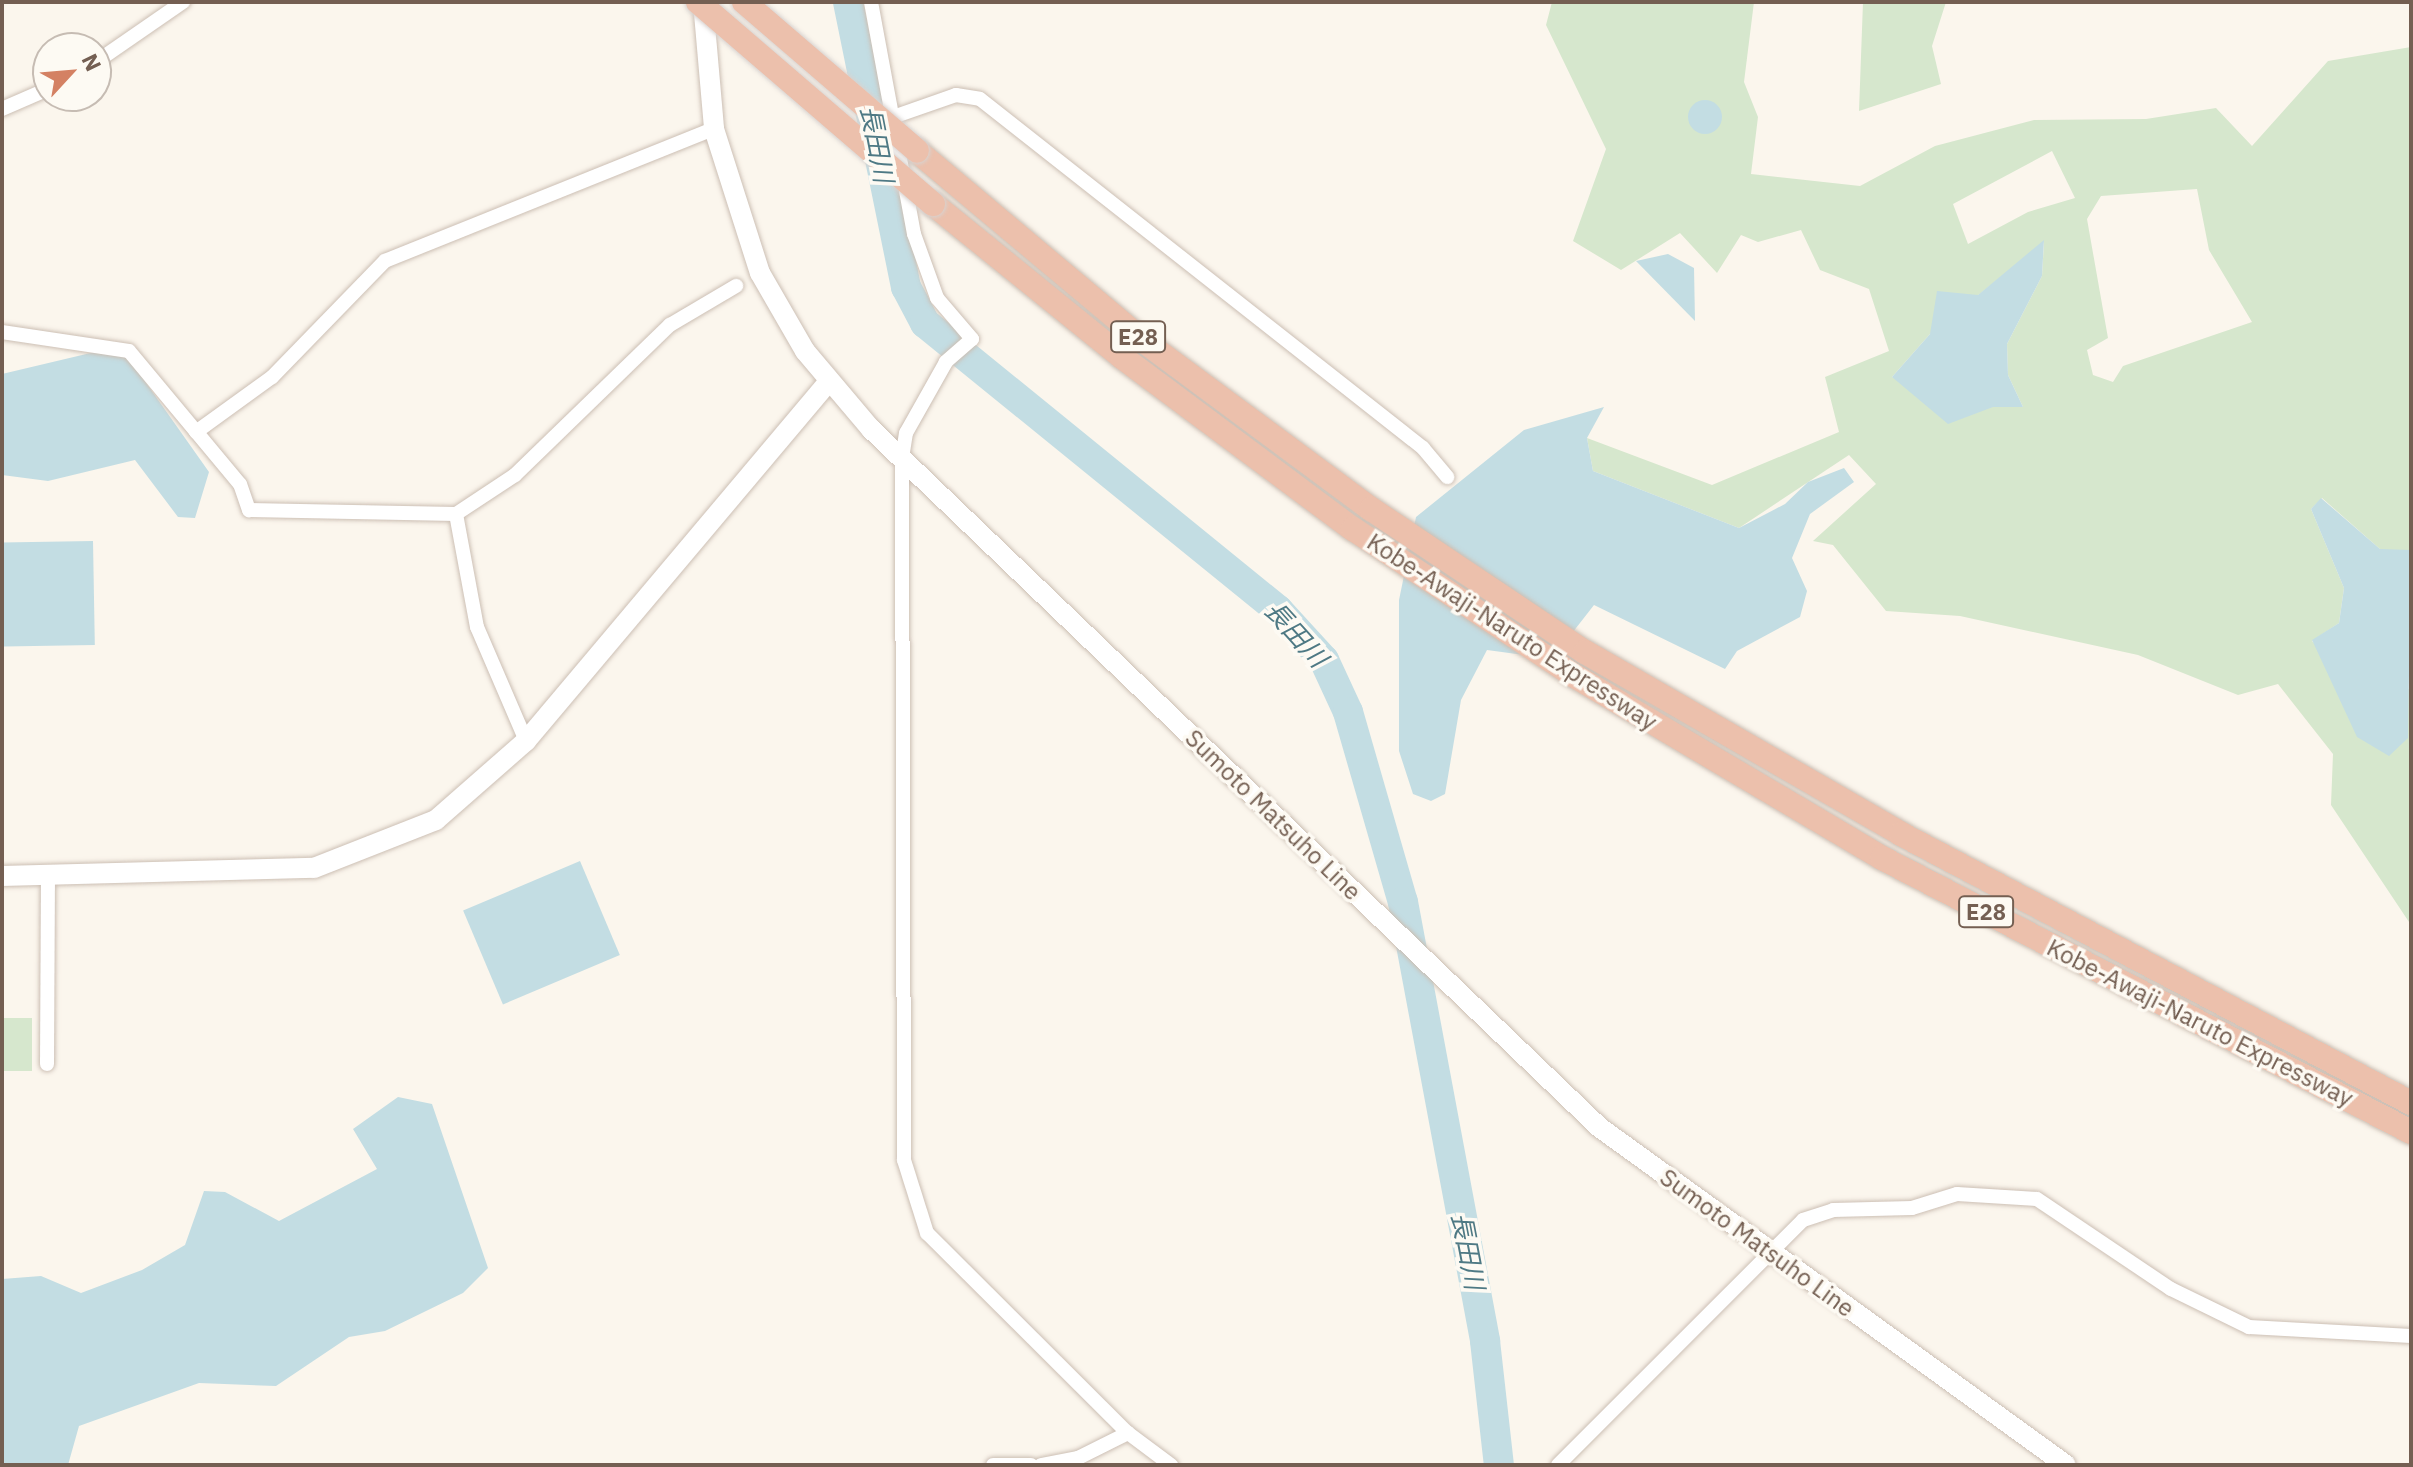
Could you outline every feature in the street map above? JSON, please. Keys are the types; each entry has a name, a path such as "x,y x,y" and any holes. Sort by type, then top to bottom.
{"highway":[{"name":"Kobe-Awaji-Naruto Expressway","path":"700,2 933,204 1122,357 1353,529 1571,674 1882,858 2411,1132"},
{"name":"Kobe-Awaji-Naruto Expressway","path":"744,2 1141,339 1371,509 1585,652 1901,834 2411,1103"}],"main road":[{"name":"Sumoto Matsuho Line","path":"700,2 714,129 760,273 828,382 902,458 1599,1127 1768,1253 2066,1465"},
{"path":"2,876 314,868 359,856 436,820 526,741 828,382"}],"street":[{"path":"112,51 183,2"},
{"path":"871,2 914,234 937,298 972,339 946,362 906,433 902,458 904,1160 927,1233 1128,1433 1171,1465"},
{"path":"893,117 956,95 980,99 1423,448 1447,477"},
{"path":"2,109 32,96"},
{"path":"196,432 272,377 385,261 714,129"},
{"path":"2,332 120,346 240,484 249,510 456,514 515,475 670,325 736,286"},
{"path":"456,514 477,627 526,741"},
{"path":"47,1064 48,876"},
{"path":"1558,1465 1803,1220 1833,1210 1912,1208 1957,1194 2037,1199 2171,1289 2249,1327 2411,1336"},
{"path":"1041,1465 1078,1458 1128,1433"},
{"path":"993,1465 1031,1465"}],"green space":[{"path":"1552,2 1754,2 1744,82 1758,117 1751,174 1860,186 1935,146 2034,120 2146,119 2216,108 2252,146 2328,61 2411,47 2411,550 2381,550 2322,498 2311,509 2344,588 2339,623 2312,641 2408,738 2403,696 2411,686 2411,925 2331,805 2333,754 2278,684 2238,695 2138,655 1960,616 1886,611 1833,545 1813,541 1876,484 1849,455 1739,528 1593,471 1587,438 1712,485 1839,432 1825,377 1889,351 1869,289 1820,270 1801,230 1758,242 1741,235 1717,273 1680,233 1621,270 1573,241 1606,149 1546,25","holes":["2052,151 2075,198 2028,212 1968,244 1953,204","2197,189 2209,250 2252,322 2123,366 2113,382 2093,375 2087,350 2108,338 2087,219 2101,196","2044,242 2042,276 2007,344 2008,375 2023,407 1993,407 1892,377 1930,334"]},
{"path":"1863,2 1946,2 1932,46 1941,84 1859,111"},
{"path":"2,1018 32,1018 32,1071 2,1071"}],"water":[{"path":"1705,100 1717,105 1722,117 1717,129 1705,134 1693,129 1688,117 1693,105"},
{"path":"2044,240 2042,276 2007,344 2008,375 2023,407 1993,407 1948,424 1892,377 1930,334 1937,291 1978,295"},
{"path":"1668,254 1694,268 1695,321 1636,261"},
{"path":"120,346 209,472 195,518 178,517 135,460 48,481 2,475 2,374"},
{"path":"1604,407 1587,438 1593,471 1739,528 1785,504 1808,482 1844,468 1854,482 1810,514 1792,558 1807,591 1800,617 1737,651 1725,669 1594,605 1562,646 1524,655 1487,650 1461,700 1445,794 1431,801 1413,794 1399,751 1399,600 1416,517 1524,430"},
{"path":"2321,498 2380,549 2411,550 2408,738 2389,756 2357,737 2312,640 2339,623 2344,588 2311,509"},
{"path":"93,541 95,645 4,647 2,543"},
{"path":"580,861 620,955 503,1005 463,911"},
{"path":"398,1097 432,1104 488,1268 463,1293 385,1331 349,1337 276,1386 199,1383 79,1426 68,1465 2,1465 2,1279 41,1276 81,1293 142,1270 185,1245 204,1191 225,1192 279,1221 377,1169 353,1129"}],"waterway":[{"name":"長田川","path":"848,2 906,287 925,323 1278,610 1324,660 1348,712 1403,902 1485,1341 1499,1465"}]}
